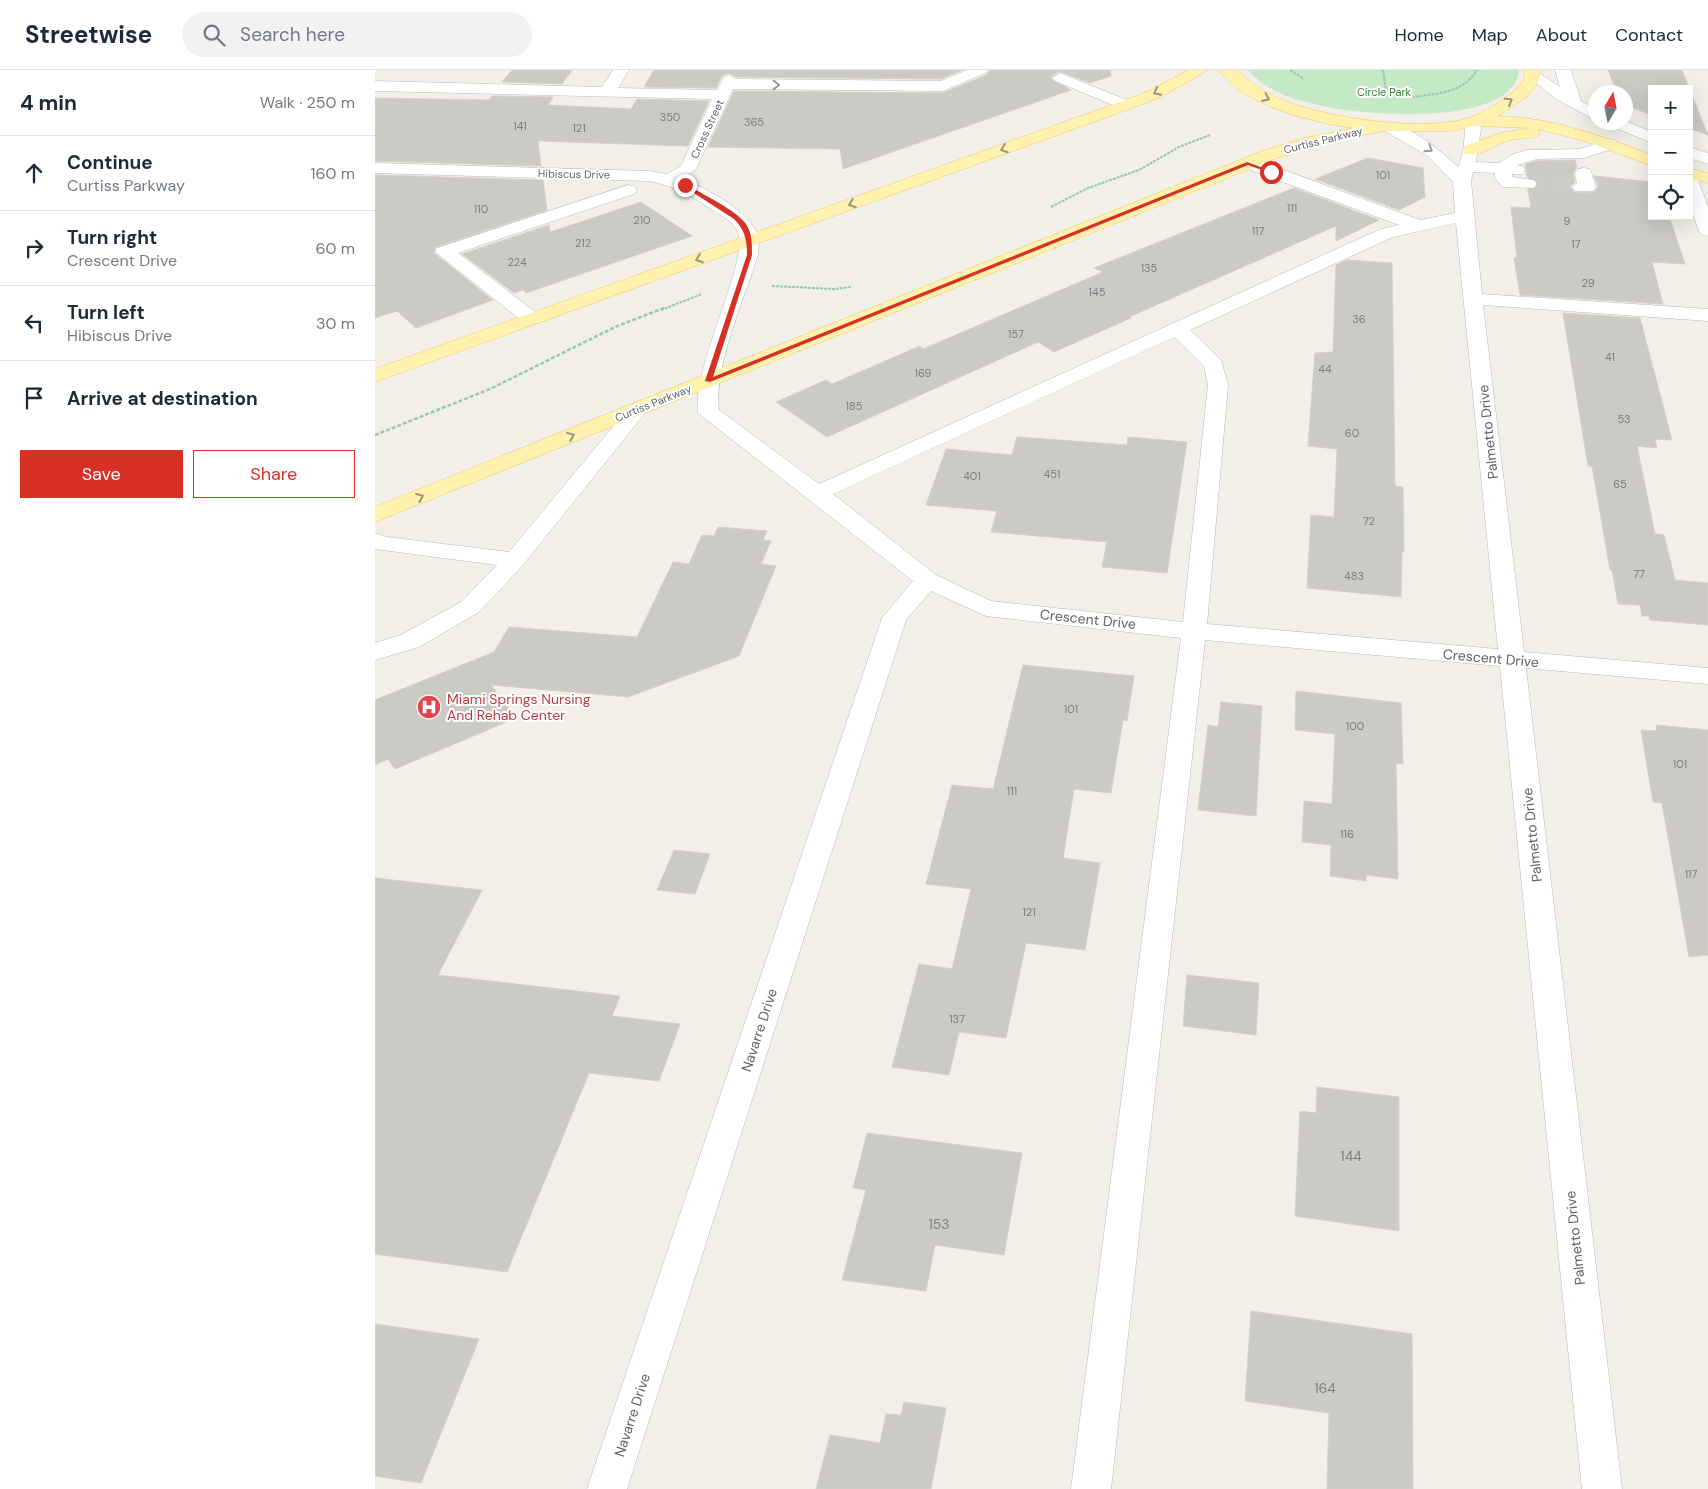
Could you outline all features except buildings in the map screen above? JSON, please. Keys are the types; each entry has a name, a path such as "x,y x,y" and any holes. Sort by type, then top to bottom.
{"main road":[{"path":"375,376 1126,106 1200,70"},
{"path":"1227,70 1240,84 1269,100 1313,114 1385,127 1439,126 1476,121 1525,121 1583,134 1648,159"},
{"path":"1476,121 1524,92 1533,72"},
{"name":"Curtiss Parkway","path":"375,515 1248,163 1292,147 1385,127"},
{"path":"1471,150 1493,140 1516,135 1545,132 1583,134"},
{"path":"1693,174 1708,178"}],"street":[{"path":"607,92 621,70"},
{"path":"375,86 607,92 728,83 943,86 980,70"},
{"path":"1563,70 1567,86 1575,104"},
{"path":"1533,72 1575,104 1588,111"},
{"path":"1060,78 1126,106"},
{"name":"Cross Street","path":"670,180 688,169 728,83"},
{"name":"Palmetto Drive","path":"1476,121 1471,150 1464,174 1463,216 1602,1489"},
{"path":"1385,127 1434,152 1464,174 1503,168 1511,159 1527,154 1578,154 1609,144"},
{"path":"1633,130 1648,136"},
{"path":"1578,154 1581,177"},
{"path":"1248,163 1417,226"},
{"name":"Hibiscus Drive","path":"375,168 627,175 670,180 685,185 736,218 744,225 750,241"},
{"path":"1503,168 1504,178 1509,183 1527,177"},
{"path":"1693,181 1708,187"},
{"path":"531,319 444,252 628,190"},
{"path":"1693,190 1708,231"},
{"path":"817,493 1387,233 1463,216"},
{"name":"Crescent Drive","path":"750,241 749,255 708,381 705,406 709,413 817,493 927,580 987,608 1194,631 1513,661 1708,676"},
{"path":"1473,299 1708,315"},
{"path":"1091,1489 1194,631 1218,385 1214,364 1177,329"},
{"path":"375,652 410,641 470,606 515,560 638,409"},
{"path":"375,540 381,543 515,560"},
{"name":"Navarre Drive","path":"607,1489 894,618 927,580"}],"path":[{"path":"1383,70 1387,98"},
{"path":"1411,97 1452,90 1466,83 1475,75 1477,70"},
{"path":"1380,97 1395,98"},
{"path":"1045,210 1088,188 1139,170 1179,147 1209,135"},
{"path":"764,287 846,289 855,285"},
{"path":"375,435 490,388 615,326 703,294"}],"green space":[{"name":"Circle Park","path":"1248,70 1519,70 1511,89 1491,102 1464,110 1398,114 1338,109 1300,100 1271,89"}],"tunnel":[{"path":"1528,184 1581,187"}],"place":[{"name":"Miami Springs Nursing And Rehab Center","path":"429,707"}],"route":[{"path":"685,185 736,218 744,225 750,241 749,255 708,381 1248,163 1271,172"}]}
